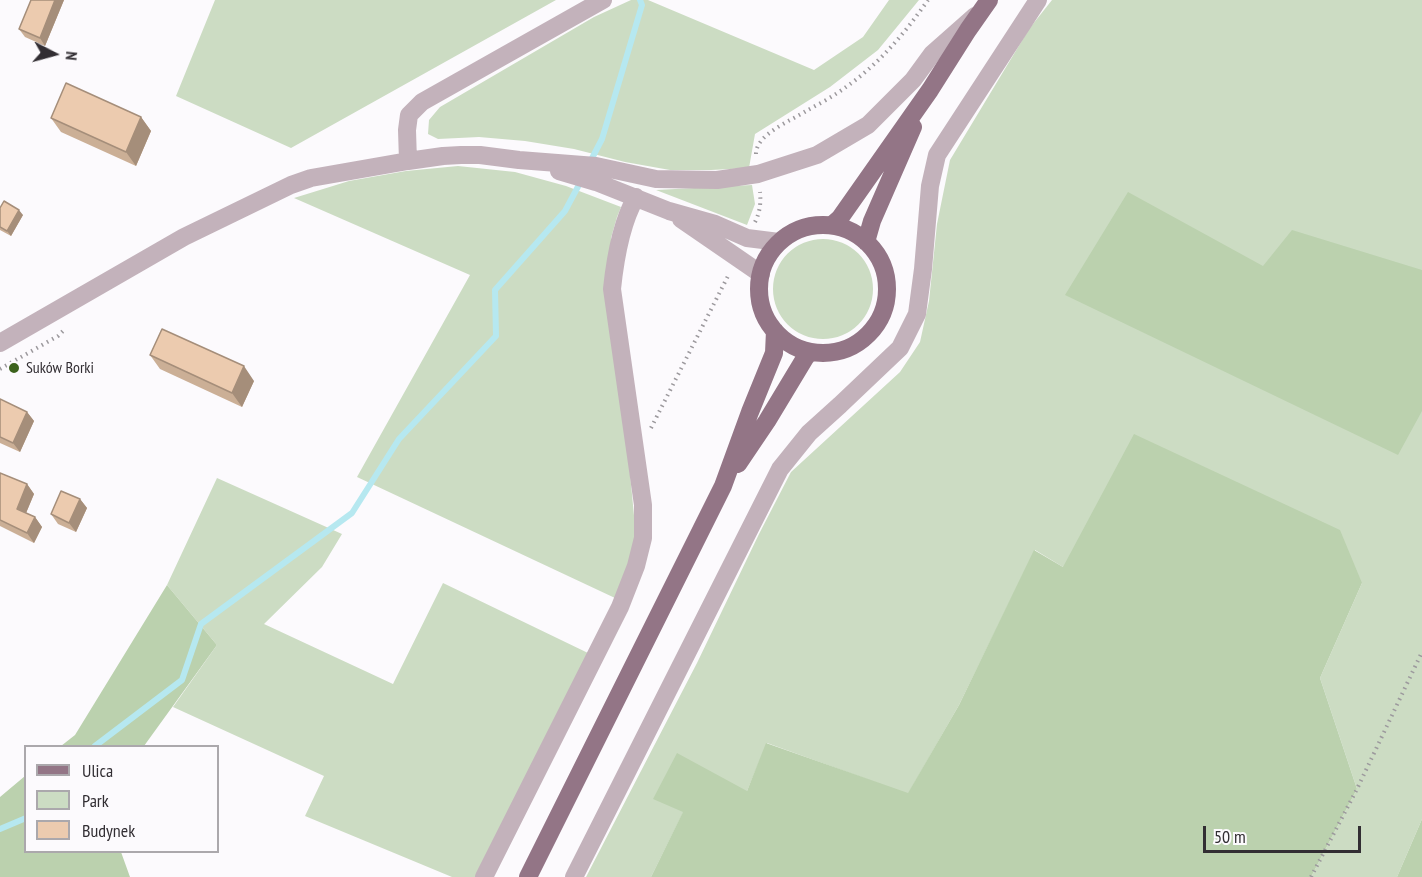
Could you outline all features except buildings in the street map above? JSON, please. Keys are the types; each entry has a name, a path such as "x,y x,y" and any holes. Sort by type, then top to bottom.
{"main road":[{"path":"832,225 840,218 930,90 987,3"},
{"path":"866,242 872,221 930,90"},
{"path":"832,225 856,234 866,242 882,264 886,278 884,305 880,318 867,334 851,346 824,353 797,348 775,332 760,304 759,289 767,257 779,242 803,228 832,225"},
{"path":"528,877 723,486 774,353 775,332"},
{"path":"723,486 810,352"}],"street":[{"path":"408,161 409,115 422,102 603,0"},
{"path":"574,877 780,468 809,433 900,348 916,314 923,269 930,186 937,154 1038,0"},
{"path":"0,343 184,237 291,185 311,178 443,156 480,155 586,172 656,179 717,180 758,174 818,155 868,124 913,80 932,54 987,3"},
{"path":"586,172 669,211 715,224 747,238 779,242"},
{"path":"484,877 620,607 636,566 643,538 643,505 612,289 615,259 630,206 636,197"},
{"path":"669,211 761,274"}],"path":[{"path":"756,158 760,140 846,88 873,66 928,0"},
{"path":"752,230 761,202 759,185"},
{"path":"634,441 649,431 734,264"},
{"path":"1311,877 1357,789 1422,652"}],"green space":[{"path":"215,0 556,0 291,148 176,96"},
{"path":"631,0 648,0 814,70 863,37 889,0 919,0 878,50 830,87 755,134 749,168 670,170 525,141 479,137 438,139 428,134 429,120 440,107 594,17"},
{"path":"1052,0 1422,0 1422,819 1397,877 1311,877 1357,789 1320,678 1362,583 1063,567 1035,550 959,705 908,794 767,743 747,791 684,811 651,877 586,877 697,663 791,472 900,372 920,342 929,301 937,224 950,160 1029,29"},
{"path":"458,166 515,172 566,186 621,207 611,238 636,536 615,598 357,477 470,275 294,198 349,181 406,171"},
{"path":"752,185 755,204 747,225 656,190"},
{"path":"1128,192 1263,266 1292,230 1422,270 1422,411 1398,455 1065,295"},
{"path":"813,239 833,239 859,253 870,270 873,289 870,308 859,325 833,339 813,339 795,331 781,317 773,299 773,279 781,261 795,247"},
{"path":"1134,434 1340,530 1362,583 1320,678 1357,789 1311,877 651,877 683,812 653,799 677,753 747,791 766,743 908,793 959,705 1034,550 1063,567"},
{"path":"217,478 342,534 322,567 264,624 393,684 443,583 588,653 476,877 452,877 305,816 324,776 173,707 217,645 167,585"},
{"path":"167,585 217,645 145,745 62,745 75,735"},
{"path":"24,777 24,853 121,853 130,877 0,877 0,797"},
{"path":"1422,819 1422,877 1397,877"}],"waterway":[{"path":"589,164 602,139 642,5 640,0"},
{"path":"96,745 182,680 201,624 352,513 399,439 496,336 495,290 565,211 581,181"},
{"path":"0,829 24,819"}],"place":[{"name":"Suków Borki","path":"14,368"}]}
